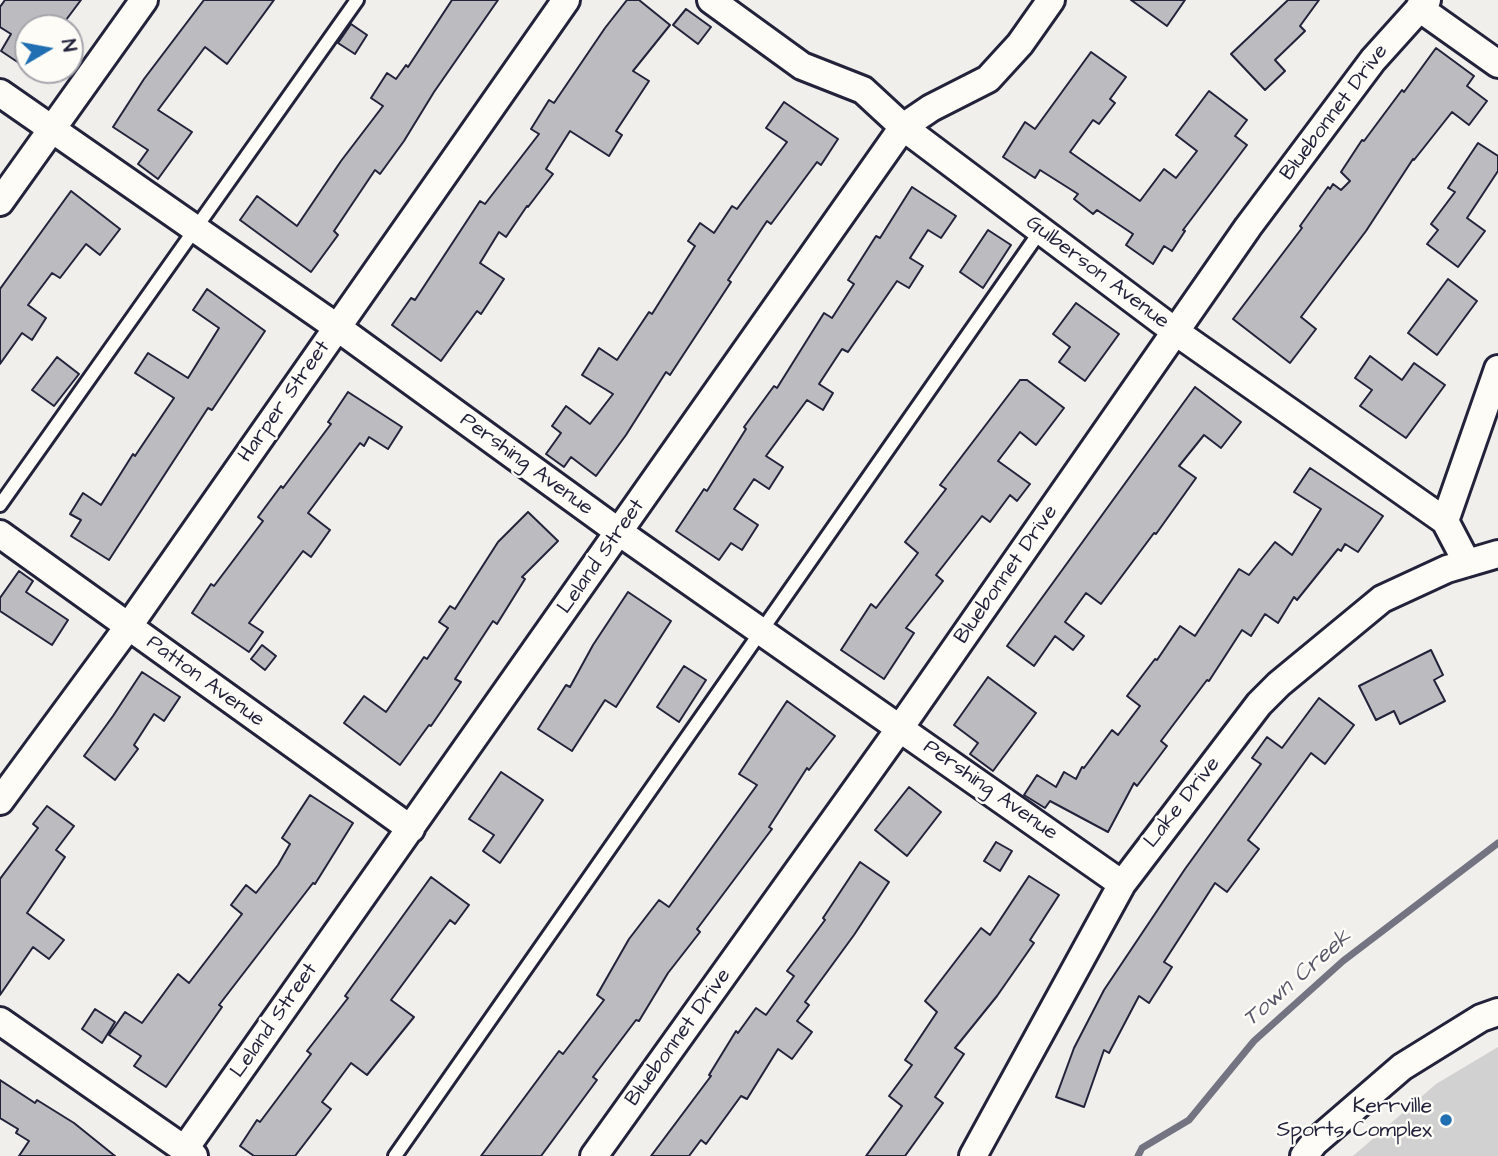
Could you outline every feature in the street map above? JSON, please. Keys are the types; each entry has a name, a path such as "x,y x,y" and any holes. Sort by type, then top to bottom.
{"street":[{"path":"0,202 144,0"},
{"name":"Harper Street","path":"0,801 128,627 566,0"},
{"name":"Gulberson Avenue","path":"711,0 802,66 863,90 903,127 1177,332 1445,521 1467,564"},
{"name":"Leland Street","path":"189,1153 411,828 903,127 931,108 988,79 1020,44 1051,0"},
{"path":"1423,4 1498,64"},
{"name":"Bluebonnet Drive","path":"594,1156 900,728 1248,227 1373,60 1423,4"},
{"name":"Pershing Avenue","path":"0,93 338,328 619,532 1122,884"},
{"path":"1445,521 1498,369"},
{"name":"Patton Avenue","path":"0,534 411,828"},
{"name":"Lake Drive","path":"973,1156 1122,884 1259,704 1279,684 1382,599 1447,569 1498,554"},
{"path":"1304,1156 1314,1143 1402,1066 1481,1018 1498,1012"},
{"path":"0,1021 189,1153"}],"lane":[{"path":"0,505 357,0"},
{"path":"396,1156 1041,230"}],"shaded area":[{"name":"Kerrville Sports Complex","path":"1498,1047 1498,1156 1353,1156 1436,1084"}],"building":[{"path":"5,0 81,0 70,14 14,14 14,60 1,51 11,34 0,27 0,7"},
{"path":"204,0 274,0 227,64 205,47 158,110 192,132 158,179 138,164 148,150 113,127 144,79"},
{"path":"452,0 498,0 434,92 404,141 380,174 375,170 334,231 338,235 311,272 240,220 257,196 297,226 383,106 371,98 387,73 396,79 406,65 408,67"},
{"path":"627,0 639,0 670,25 633,71 649,81 616,131 622,135 609,156 570,131 546,169 553,174 506,237 499,232 480,263 504,279 481,314 477,311 441,361 392,325 411,298 415,300 480,201 485,204 539,134 531,129 549,100 554,103"},
{"path":"1131,0 1185,0 1167,26"},
{"path":"1288,0 1319,0 1300,26 1305,31 1275,60 1285,71 1265,90 1231,54"},
{"path":"686,9 711,27 698,44 673,25"},
{"path":"351,24 367,35 355,54 338,43"},
{"path":"1436,48 1474,76 1467,86 1487,101 1469,125 1452,112 1413,159 1366,231 1301,317 1316,329 1290,363 1233,319 1302,228 1300,226 1328,187 1330,189 1333,184 1341,190 1350,181 1341,172 1362,140 1364,141 1402,90 1404,92"},
{"path":"1091,52 1126,77 1110,99 1115,103 1099,124 1093,120 1070,152 1140,201 1164,169 1176,178 1197,151 1176,135 1209,91 1247,120 1235,136 1247,145 1183,230 1185,231 1172,251 1164,246 1153,264 1126,245 1133,234 1097,210 1093,214 1074,199 1078,194 1040,170 1035,178 1003,157 1025,122 1035,129"},
{"path":"784,102 838,139 821,165 817,162 771,224 767,221 670,375 666,372 596,476 571,457 564,467 546,454 561,433 552,426 566,406 590,424 613,394 582,375 599,348 617,360 649,312 652,314 695,246 688,241 700,223 714,233 732,206 737,209 787,142 766,128"},
{"path":"1478,143 1498,156 1498,171 1467,218 1485,231 1458,267 1427,244 1438,230 1431,224 1455,192 1448,188"},
{"path":"912,187 956,216 941,238 928,230 910,258 923,266 909,288 897,281 848,352 842,349 819,384 833,393 823,410 807,400 766,456 783,467 769,489 754,479 734,509 758,525 742,550 731,543 719,560 676,531 704,489 707,491 746,429 744,427 774,386 777,388 824,313 832,318 854,284 848,280 876,236 880,238"},
{"path":"71,191 120,229 100,255 86,244 60,278 52,273 28,305 46,318 32,340 22,333 0,364 0,289"},
{"path":"988,230 1011,245 983,288 960,272"},
{"path":"1448,279 1477,301 1437,355 1408,333"},
{"path":"207,289 265,331 212,410 208,408 109,560 71,536 81,520 70,514 83,493 101,505 133,454 135,456 174,398 135,373 148,353 188,378 219,328 193,310"},
{"path":"1076,303 1119,334 1085,381 1059,362 1070,347 1053,334"},
{"path":"1370,356 1402,380 1414,363 1445,385 1406,438 1360,406 1372,390 1355,378"},
{"path":"57,357 79,374 54,406 32,390"},
{"path":"1020,380 1027,380 1064,408 1036,445 1020,432 998,461 1030,484 1017,501 1010,495 990,522 982,516 936,575 943,581 906,628 914,633 884,679 841,650 871,604 876,608 918,553 905,542 946,489 940,485"},
{"path":"1195,387 1241,422 1221,448 1204,435 1179,466 1196,478 1156,534 1154,533 1101,604 1086,593 1065,622 1084,636 1073,650 1055,636 1034,666 1007,646"},
{"path":"348,392 402,427 388,449 369,437 364,446 360,443 308,513 330,530 311,557 303,551 249,623 263,632 249,652 192,613 211,584 214,586 263,521 258,517 331,424 328,422"},
{"path":"1310,468 1383,516 1358,552 1345,544 1341,551 1338,549 1297,600 1294,597 1278,623 1265,614 1251,636 1242,630 1209,681 1207,680 1161,741 1167,746 1137,786 1134,783 1108,832 1050,801 1045,808 1024,795 1037,775 1056,787 1064,772 1076,779 1082,767 1084,768 1112,730 1118,735 1140,706 1127,696 1155,659 1157,660 1180,626 1195,636 1239,569 1249,575 1275,542 1292,555 1321,509 1294,492"},
{"path":"528,512 558,541 522,577 525,579 497,624 493,621 455,679 461,682 400,765 344,723 364,696 386,712 448,628 439,622 450,606 455,609 498,542"},
{"path":"19,571 33,581 26,592 68,620 52,645 0,611 0,598"},
{"path":"628,592 671,621 616,707 605,700 572,751 538,729 566,685 570,687 593,645"},
{"path":"262,645 276,656 265,670 251,659"},
{"path":"1431,650 1443,675 1434,680 1445,701 1400,724 1394,711 1376,720 1359,686"},
{"path":"684,666 706,680 679,722 657,707"},
{"path":"142,672 180,697 164,721 154,714 134,745 138,749 115,780 84,756"},
{"path":"988,677 1036,713 993,771 970,754 978,743 954,725"},
{"path":"1319,698 1354,725 1325,764 1311,753 1248,840 1259,849 1227,892 1215,883 1164,962 1172,967 1149,1003 1139,996 1109,1053 1104,1050 1084,1107 1056,1097 1074,1048 1104,990 1185,869 1261,764 1252,758 1267,737 1282,748"},
{"path":"787,701 835,736 809,770 807,768 769,827 772,829 697,929 700,932 668,973 639,1021 636,1020 593,1077 597,1080 541,1156 481,1156 559,1051 563,1054 604,1000 597,995 629,939 659,900 669,907 757,785 739,774"},
{"path":"501,772 543,800 500,863 483,851 494,835 469,819"},
{"path":"909,787 941,812 907,856 875,830"},
{"path":"310,795 353,823 315,884 313,883 219,1005 222,1007 166,1087 134,1066 141,1056 109,1035 125,1012 142,1023 178,974 189,983 242,914 231,905 246,885 256,893 278,865 290,844 282,838"},
{"path":"47,806 74,826 56,850 65,857 27,913 64,940 49,959 33,947 0,995 0,879 38,828 33,824"},
{"path":"996,842 1012,851 1000,871 984,861"},
{"path":"860,862 889,882 805,1002 809,1005 797,1021 812,1032 792,1059 778,1049 747,1099 741,1096 706,1144 701,1140 689,1156 651,1156 711,1076 709,1075 736,1031 738,1033 756,1008 766,1015 794,976 787,971 825,920 823,918"},
{"path":"1029,876 1059,895 1030,940 1034,943 997,996 955,1048 964,1054 935,1097 943,1103 905,1156 866,1156 902,1106 889,1096 912,1065 905,1060 937,1012 925,1001 981,928 990,935"},
{"path":"431,877 469,905 455,924 450,920 391,1000 414,1017 367,1075 351,1063 322,1102 331,1109 295,1156 254,1156 240,1146 257,1120 260,1122 311,1054 307,1051 348,998 345,996"},
{"path":"95,1009 115,1022 102,1043 82,1029"},
{"path":"0,1080 35,1103 37,1100 74,1123 115,1156 19,1156 29,1141 16,1133 18,1129 0,1118"}],"waterway":[{"name":"Town Creek","path":"1138,1156 1142,1148 1189,1120 1254,1041 1343,961 1498,843"}],"place":[{"name":"Kerrville Sports Complex","path":"1446,1120"}]}
